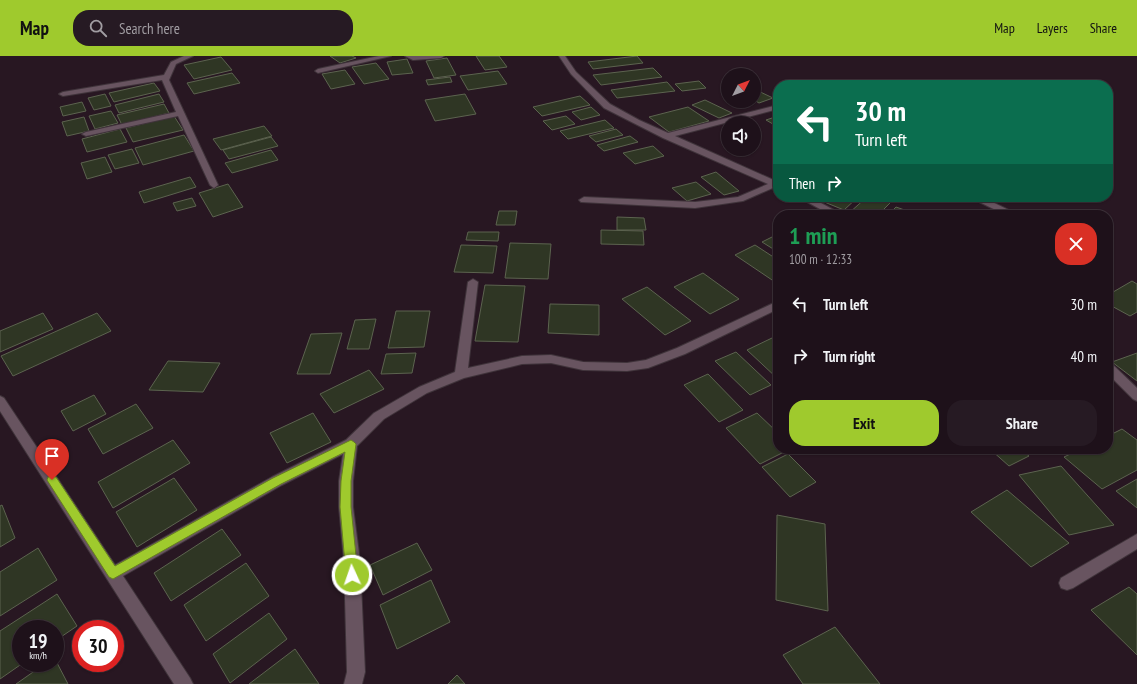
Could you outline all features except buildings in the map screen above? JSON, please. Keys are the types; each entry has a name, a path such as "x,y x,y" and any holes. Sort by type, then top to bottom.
{"street":[{"path":"190,56 173,62 165,80 214,185"},
{"path":"318,71 388,56"},
{"path":"408,56 413,58 442,56"},
{"path":"562,56 573,73 607,106 666,136 773,183"},
{"path":"63,94 166,77"},
{"path":"666,136 773,109"},
{"path":"86,134 180,113"},
{"path":"584,200 695,205 740,199 773,187"},
{"path":"813,202 828,210"},
{"path":"985,202 1003,210"},
{"path":"461,374 473,282"},
{"path":"113,574 277,481 351,444 379,416 423,390 461,374 522,360 551,359 583,366 627,367 648,364 681,351 773,307"},
{"path":"1113,372 1137,396"},
{"path":"0,400 184,684"},
{"path":"351,444 346,481 346,507 352,561 356,672 353,684"},
{"path":"1067,583 1137,541"}],"route":[{"path":"52,480 113,574 277,481 351,444 346,481 346,507 352,561 352,575"}]}
